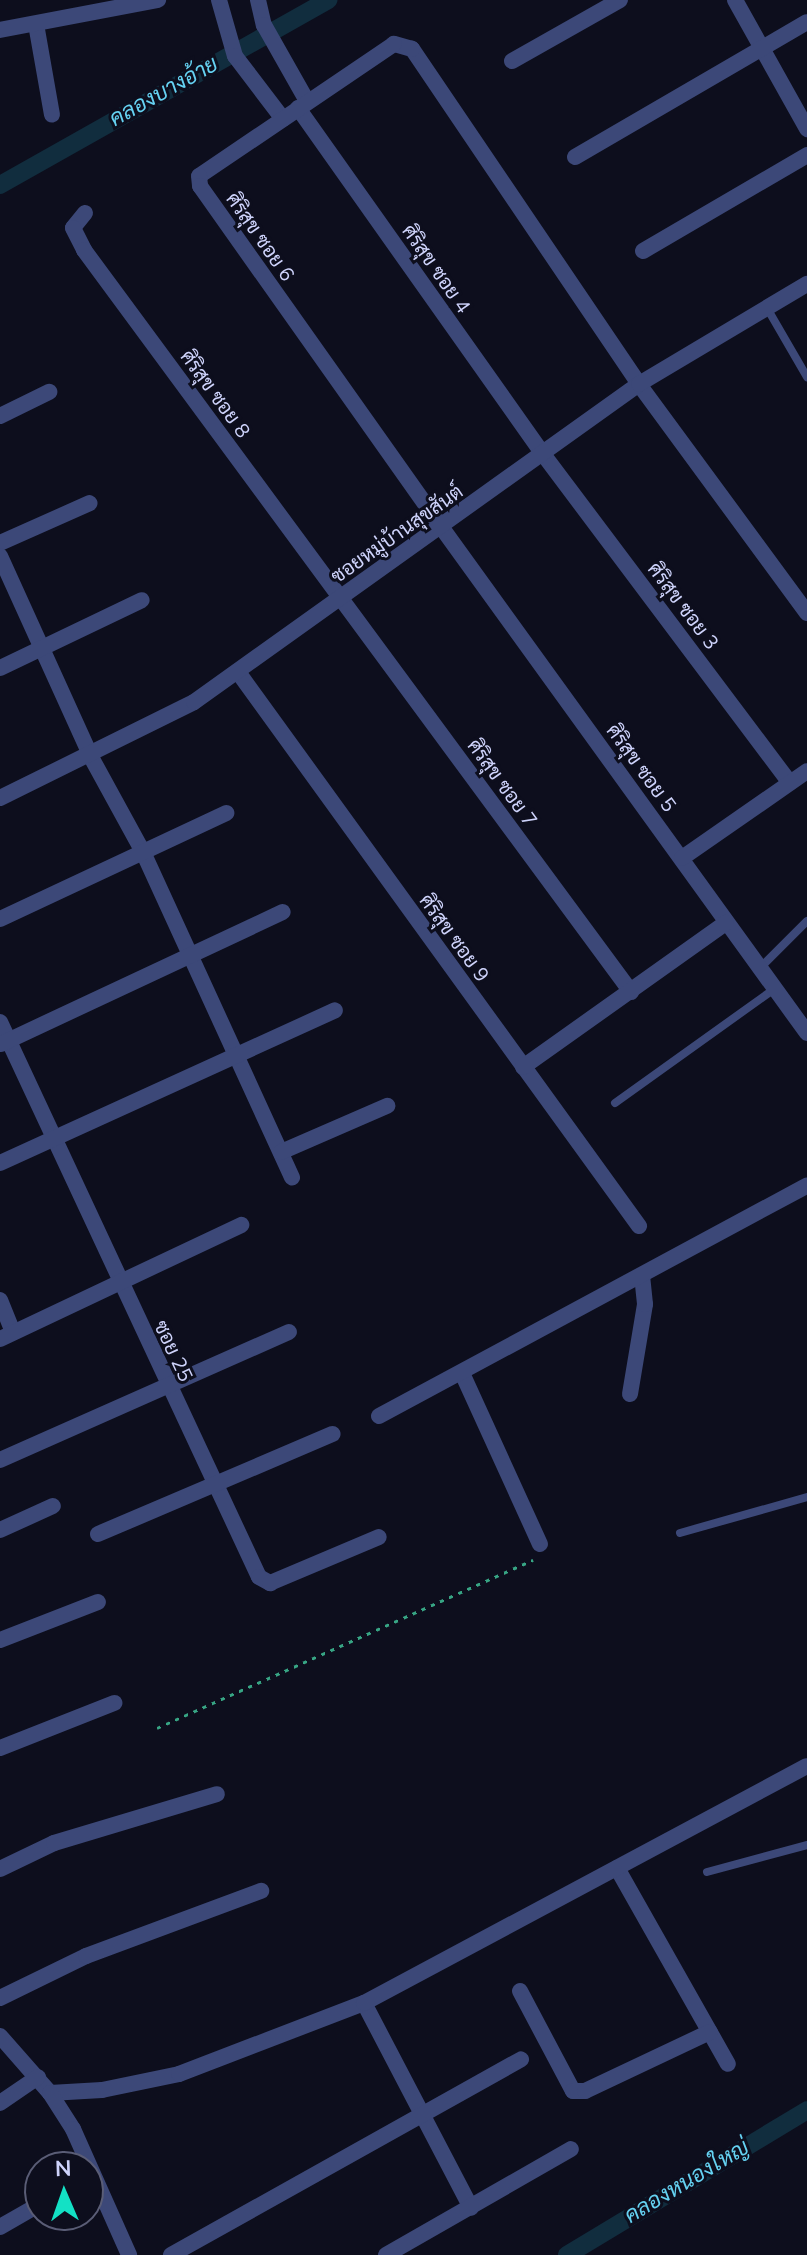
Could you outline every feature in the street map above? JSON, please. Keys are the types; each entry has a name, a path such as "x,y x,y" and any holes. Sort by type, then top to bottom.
{"street":[{"path":"0,30 158,0"},
{"path":"219,0 227,41 283,119"},
{"name":"ศิริสุข ซอย 4","path":"258,0 264,25 287,66 302,104 543,454"},
{"path":"512,61 620,0"},
{"path":"735,0 807,129"},
{"path":"575,157 807,22"},
{"path":"36,24 52,115"},
{"name":"ศิริสุข ซอย 6","path":"442,528 200,186 202,173 394,44 412,49 639,384"},
{"path":"643,251 807,155"},
{"name":"ศิริสุข ซอย 8","path":"85,213 73,228 84,250 341,598"},
{"name":"ซอยหมู่บ้านสุขสันต์","path":"0,798 91,757 238,672 639,384 807,284"},
{"path":"639,384 807,613"},
{"path":"0,416 49,392"},
{"name":"ศิริสุข ซอย 3","path":"543,454 790,783"},
{"path":"0,543 90,503"},
{"name":"ศิริสุข ซอย 5","path":"442,528 807,1033"},
{"path":"0,556 91,757 143,852 190,952 292,1178"},
{"name":"ศิริสุข ซอย 7","path":"341,598 631,992"},
{"path":"0,668 142,600"},
{"name":"ศิริสุข ซอย 9","path":"238,672 639,1226"},
{"path":"682,858 807,771"},
{"path":"0,919 226,813"},
{"path":"5,1042 190,952 283,912"},
{"path":"523,1067 726,923"},
{"path":"0,1163 335,1010"},
{"name":"ซอย 25","path":"0,1022 5,1042 213,1484 266,1583 379,1537"},
{"path":"281,1152 387,1106"},
{"path":"379,1416 807,1186"},
{"path":"0,1300 6,1336 241,1225"},
{"path":"630,1394 645,1304 642,1275"},
{"path":"0,1460 289,1332"},
{"path":"462,1373 540,1544"},
{"path":"98,1534 333,1434"},
{"path":"0,1530 53,1506"},
{"path":"0,1640 98,1602"},
{"path":"0,1748 114,1703"},
{"path":"50,2093 102,2090 179,2074 364,2003 807,1766"},
{"path":"0,1869 54,1843 217,1794"},
{"path":"617,1868 728,2064"},
{"path":"0,1998 86,1956 261,1891"},
{"path":"520,1991 573,2091 585,2091 710,2032"},
{"path":"364,2003 471,2208"},
{"path":"0,2036 50,2093 78,2151"},
{"path":"171,2255 521,2059"},
{"path":"0,2103 38,2077"},
{"path":"386,2255 571,2149"},
{"path":"104,2204 129,2255"},
{"path":"0,2227 24,2213"}],"lane":[{"path":"767,308 807,377"},
{"path":"759,969 807,921"},
{"path":"615,1103 774,989"},
{"path":"680,1533 807,1497"},
{"path":"707,1872 807,1845"}],"path":[{"path":"157,1728 527,1565 540,1555 540,1544"}],"waterway":[{"name":"คลองบางอ้าย","path":"0,185 328,0"},
{"name":"คลองหนองใหญ่","path":"567,2255 807,2110"}]}
